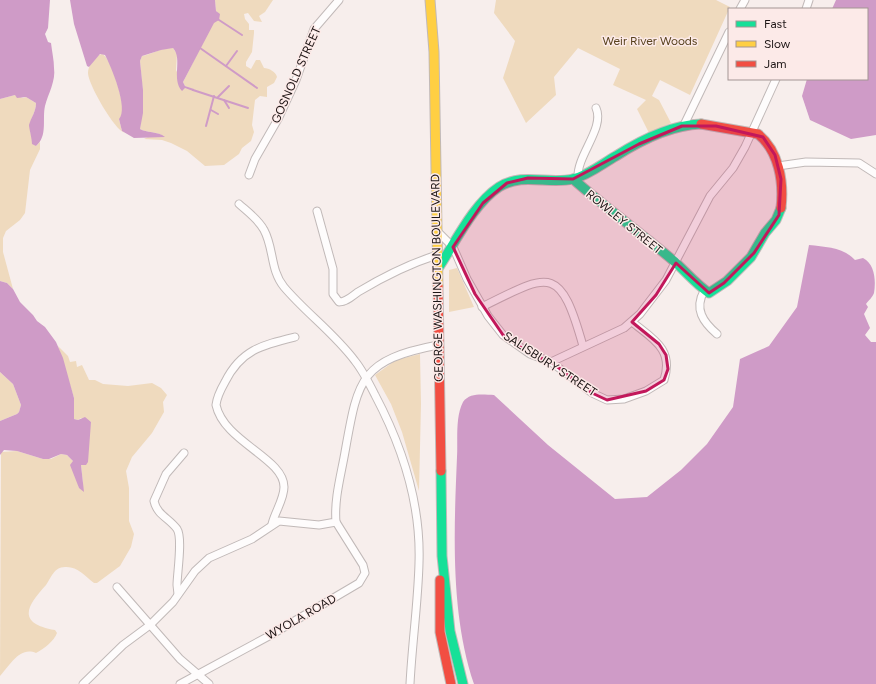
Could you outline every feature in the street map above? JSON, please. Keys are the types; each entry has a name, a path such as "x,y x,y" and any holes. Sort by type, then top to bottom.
{"main road":[{"name":"GEORGE WASHINGTON BOULEVARD","path":"430,0 434,52 442,556 450,631 463,684"},
{"path":"437,270 483,202 490,194 507,183 528,178 576,178 633,146 684,125 710,125 758,134 769,142 778,166 781,189 779,215 766,231 754,253 724,283 709,293 704,291"},
{"name":"ROWLEY STREET","path":"576,178 676,263 687,276 704,291"},
{"name":"GEORGE WASHINGTON BOULEVARD","path":"442,556 439,595 440,633 443,658 451,684"}],"street":[{"name":"GOSNOLD STREET","path":"248,175 255,159 278,119 296,80 314,29 339,0"},
{"path":"684,125 728,34"},
{"path":"551,362 583,346 611,335 632,322 656,295 676,263 710,196 733,168 776,80"},
{"path":"576,178 584,152 597,125 598,116 596,108"},
{"path":"778,166 806,162 859,164 876,174"},
{"path":"239,204 258,221 264,229 277,276 294,297 330,332 355,361 366,378 393,431 400,450 416,512 419,563 410,684"},
{"path":"317,211 333,269 333,294 340,302 346,301 375,282 411,264 437,255"},
{"name":"SALISBURY STREET","path":"437,231 453,248 482,307 503,335 530,354 551,362 592,393 607,400 624,399 657,386 664,380 668,369 666,355 659,344 632,322"},
{"path":"482,307 528,284 546,281 554,284 564,294 583,346"},
{"path":"704,291 700,299 700,313 708,326 717,334"},
{"path":"272,524 283,495 284,481 273,466 241,441 225,426 220,418 216,405 220,392 237,362 252,350 294,337"},
{"path":"83,683 123,645 150,625 173,602 202,564 217,554 252,539 272,524 284,521 319,525 336,522 337,495 354,405 359,389 366,378 384,361 395,356 438,345"},
{"path":"178,594 179,534 175,527 158,512 154,501 166,474 184,453"},
{"name":"WYOLA ROAD","path":"180,684 327,603 359,583 365,573 363,565 336,522"},
{"path":"117,587 180,659 209,684"}],"highlighted area":[{"path":"682,126 716,126 763,137 775,155 781,179 781,202 779,215 754,253 724,283 709,293 676,263 656,295 632,322 659,344 666,355 668,369 664,380 646,391 607,400 592,393 551,362 530,354 503,335 475,294 453,247 483,203 507,183 528,178 573,179 639,144"}],"green space":[{"path":"215,0 273,0 265,12 259,16 262,22 254,21 248,13 244,14 245,19 249,24 249,30 254,30 252,52 246,62 246,66 251,69 256,60 260,60 264,68 275,73 277,77 274,83 267,87 267,97 260,96 255,100 252,125 254,132 251,141 242,148 239,154 224,165 205,166 187,151 171,143 162,140 144,139 148,137 164,137 159,134 140,129 143,93 140,61 142,56 173,48 177,54 176,70 185,88 193,89 185,86 183,82 218,13 216,11"},
{"name":"Weir River Woods","path":"496,0 716,0 730,7 728,8 728,11 690,95 660,80 652,96 659,100 671,123 649,133 637,109 646,100 613,85 620,69 578,48 554,77 556,95 526,123 503,78 515,41 494,13"},
{"path":"102,54 109,62 121,95 123,108 119,119 122,131 109,116 92,87 88,70 93,61"},
{"path":"15,95 23,98 26,97 36,103 30,124 30,131 36,146 40,142 40,149 30,170 25,213 20,220 6,231 3,238 3,252 13,289 7,283 0,281 0,99"},
{"path":"457,268 474,307 449,312 449,270"},
{"path":"58,346 68,356 70,362 76,361 77,367 82,365 89,380 95,380 103,384 128,386 152,383 161,388 167,395 163,402 164,412 152,433 132,457 126,471 129,488 129,521 134,534 131,547 120,566 97,583 94,583 81,572 73,568 61,567 55,571 34,600 30,607 29,613 30,618 35,623 55,630 57,633 56,636 36,653 25,652 20,654 0,676 1,452 17,451 43,459 51,459 61,454 67,455 73,461 79,488 83,483 81,465 91,422 81,418 78,420 74,419 74,398"},
{"path":"420,354 421,404 419,491 402,432 391,404 375,375 396,360"},
{"path":"0,372 13,384 21,405 17,414 0,421"}],"shaded area":[{"path":"0,0 50,0 48,28 45,34 48,42 51,43 54,62 54,78 45,106 42,137 36,146 32,144 29,125 36,103 26,97 17,98 15,95 0,99"},
{"path":"70,0 215,0 216,11 220,14 219,20 214,23 183,82 185,86 194,89 193,91 185,88 182,91 179,86 177,81 177,58 173,48 142,56 140,61 143,90 143,113 140,129 165,137 134,138 122,131 119,119 122,114 121,97 111,68 105,55 100,54 89,67 87,66 74,24"},
{"path":"836,0 876,0 876,135 851,139 810,120 802,96 807,80 868,80 868,8 832,8"},
{"path":"809,245 840,250 855,260 863,258 870,264 875,278 874,293 866,304 868,307 864,314 870,328 865,335 871,342 876,342 876,684 474,684 466,657 461,629 455,571 457,429 460,408 463,402 473,395 494,395 548,445 615,499 647,497 681,470 707,444 733,407 740,359 769,346 797,307"},
{"path":"0,281 7,283 13,289 20,302 37,321 45,327 56,342 63,358 74,398 74,419 78,420 85,417 91,422 88,462 86,465 81,465 84,492 79,488 70,465 73,461 67,455 61,454 49,459 43,459 17,451 4,450 0,455 0,421 17,414 21,405 13,384 0,372"}],"waterway":[{"path":"219,20 242,35"},
{"path":"200,48 257,88"},
{"path":"226,66 237,51"},
{"path":"218,97 229,86"},
{"path":"193,90 248,108"},
{"path":"206,126 214,96"},
{"path":"224,100 229,108"},
{"path":"211,110 218,114"}],"traffic: fast":[{"path":"437,270 472,214 490,194 499,187 517,180 526,179 554,181 573,179 590,172 636,144 657,134 679,127 701,124"},
{"path":"573,179 650,241 709,293 727,281 751,257 765,233 776,220 781,208"},
{"path":"441,471 442,556 450,631 463,684"}],"traffic: slow":[{"path":"430,0 434,52 438,286"}],"traffic: jam":[{"path":"701,124 758,134 765,141 775,158 781,178 781,208"},
{"path":"438,286 441,471"},
{"path":"440,580 440,632 451,684"}]}
